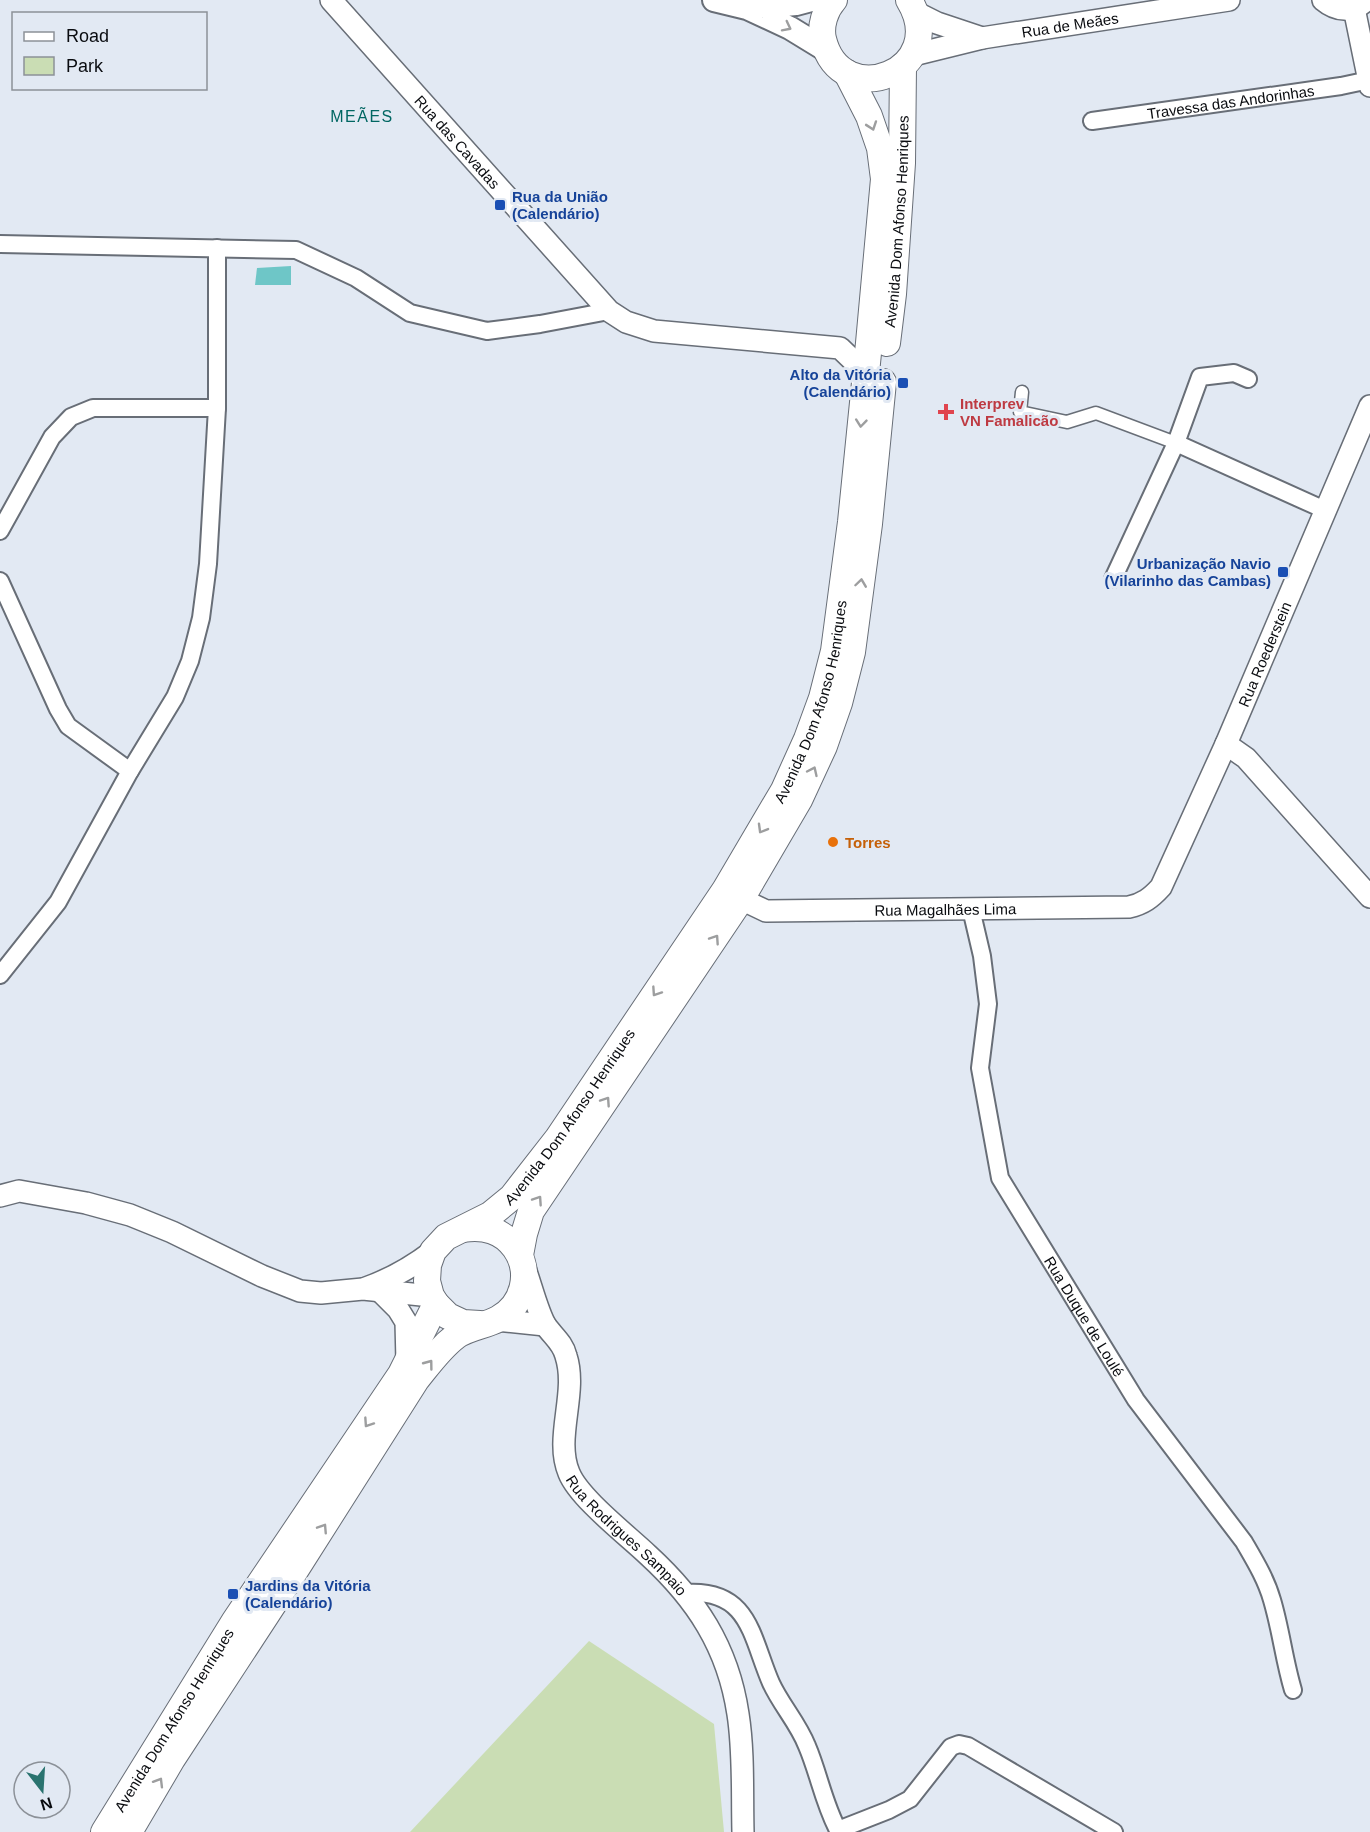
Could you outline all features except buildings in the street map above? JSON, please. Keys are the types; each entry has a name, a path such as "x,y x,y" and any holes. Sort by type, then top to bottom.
{"main road":[{"path":"714,0 747,8 790,28 826,50"},
{"path":"747,8 796,4 811,0"},
{"path":"826,50 822,34 824,19 834,0"},
{"name":"Avenida Dom Afonso Henriques","path":"129,1832 172,1759 416,1380 438,1352 458,1335 506,1314 514,1306 520,1296 525,1274 522,1259 524,1234 531,1211 741,899 799,800 824,746 839,703 852,652 869,524 892,294 908,61 918,41 919,26 912,6"},
{"name":"Avenida Dom Afonso Henriques","path":"434,1251 446,1237 490,1215 512,1197 558,1138 725,890 784,790 814,718 834,651 851,522 884,179 880,148 862,100 847,73 834,63 826,50"},
{"path":"847,73 861,78 876,79 891,74 908,61"},
{"path":"463,1228 480,1227 496,1231 510,1241 522,1259"},
{"path":"434,1251 428,1265 427,1281 434,1300 448,1316 463,1323 488,1322"},
{"name":"Avenida Dom Afonso Henriques","path":"104,1832 234,1622 407,1363 434,1300"}],"street":[{"name":"Rua das Cavadas","path":"331,0 609,311"},
{"name":"Rua de Meães","path":"908,61 982,38 1229,0"},
{"path":"1323,0 1337,9 1360,4 1369,83"},
{"name":"Rua de Meães","path":"912,6 937,23 982,38"},
{"name":"Travessa das Andorinhas","path":"1092,121 1369,83"},
{"path":"0,244 296,250 356,278 410,313 487,331 609,311 626,322 654,331 840,348 871,329"},
{"path":"0,975 58,902 130,771 175,697 190,661 201,618 208,564 217,408 217,248"},
{"path":"840,348 866,373"},
{"path":"1113,579 1176,443 1200,377 1234,373 1248,379"},
{"path":"1022,392 1020,412 1067,422 1095,413 1176,443 1325,510"},
{"name":"Rua Roederstein","path":"1150,899 1161,887 1226,744 1325,510 1364,432 1370,406"},
{"path":"0,531 52,437 71,417 93,408 217,408"},
{"path":"0,581 58,709 68,726 130,771"},
{"path":"1226,744 1246,758 1370,897"},
{"name":"Rua Magalhães Lima","path":"741,899 766,911 1129,908 1150,899"},
{"name":"Rua Duque de Loulé","path":"971,909 982,956 988,1004 980,1068 1000,1178 1136,1400 1244,1542 1255,1561 1272,1599 1293,1690"},
{"path":"0,1196 19,1191 86,1203 130,1215 172,1232 300,1292 371,1290 434,1300"},
{"path":"371,1290 434,1251"},
{"name":"Rua Rodrigues Sampaio","path":"522,1259 545,1325 560,1343 567,1356 569,1385 564,1447 568,1473 583,1495 686,1593 710,1593 724,1598 744,1618 753,1633 774,1689 807,1744 838,1831"},
{"path":"371,1290 398,1309 406,1323 407,1363"},
{"path":"488,1322 545,1325"},
{"path":"686,1593 712,1634 733,1689 740,1731 743,1832"},
{"path":"838,1831 889,1810 910,1798 951,1747 959,1744 968,1746 1114,1832"}],"green space":[{"path":"589,1641 714,1724 724,1832 410,1832"}],"water":[{"path":"291,266 291,285 255,285 257,268"}],"place":[{"name":"Rua da União (Calendário)","path":"500,205"},
{"name":"Alto da Vitória (Calendário)","path":"903,383"},
{"name":"Interprev VN Famalicão","path":"946,412"},
{"name":"Urbanização Navio (Vilarinho das Cambas)","path":"1283,572"},
{"name":"Torres","path":"833,842"},
{"name":"Jardins da Vitória (Calendário)","path":"233,1594"}],"district":[{"name":"MEÃES","path":"362,116"}]}
